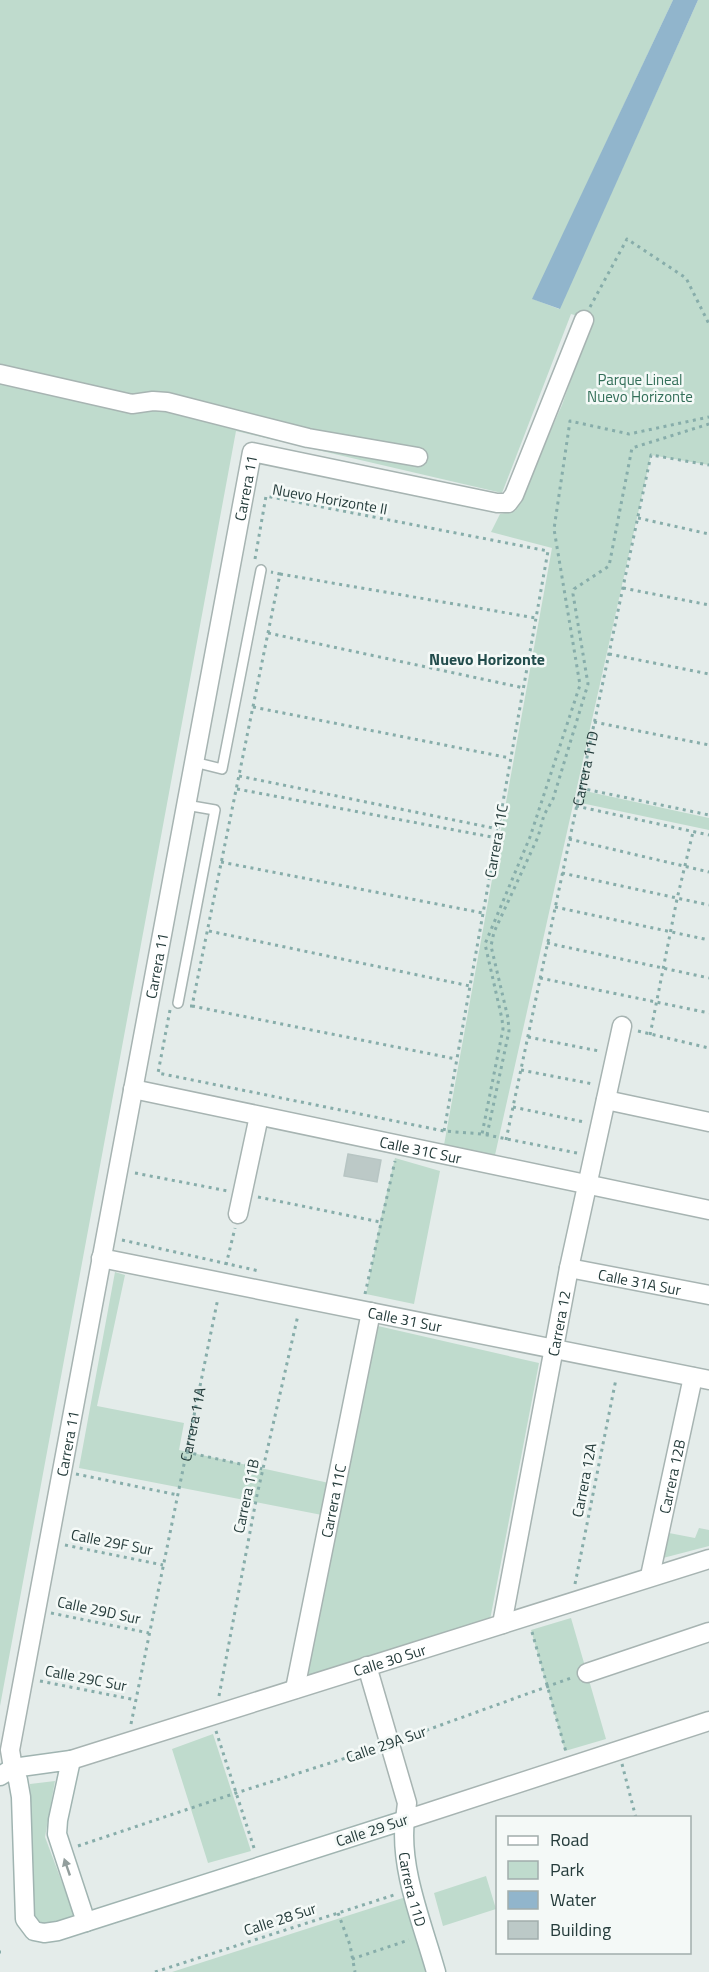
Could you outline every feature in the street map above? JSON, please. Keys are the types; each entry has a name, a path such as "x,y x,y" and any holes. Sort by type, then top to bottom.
{"street":[{"name":"Carrera 11","path":"34,1931 25,1919 21,1797 18,1780 4,1769 10,1750 252,452 497,503 508,503 514,495 584,320"},
{"path":"0,374 132,404 166,402 308,438 418,457"},
{"name":"Carrera 12","path":"502,1624 569,1268 622,1026"},
{"name":"Calle 31C Sur","path":"133,1089 709,1210"},
{"path":"606,1100 709,1122"},
{"path":"238,1214 259,1116"},
{"name":"Calle 31 Sur","path":"101,1258 224,1273 301,1298 701,1379"},
{"name":"Calle 31A Sur","path":"569,1268 709,1295"},
{"name":"Carrera 11C","path":"295,1689 371,1312"},
{"name":"Carrera 12B","path":"650,1576 701,1379"},
{"name":"Calle 30 Sur","path":"4,1769 71,1760 215,1708 295,1689 709,1559"},
{"path":"587,1672 709,1632"},
{"name":"Carrera 11D","path":"367,1666 406,1803 402,1841 436,1972"},
{"name":"Calle 29 Sur","path":"34,1931 44,1933 58,1931 86,1923 709,1721"},
{"path":"71,1760 57,1834 86,1923"}],"lane":[{"path":"194,762 222,769 261,570"},
{"path":"178,1003 214,810 186,805"}],"path":[{"path":"584,320 627,239 686,278 709,324"},
{"path":"482,1134 503,1029 485,944 530,837 580,685 554,529 570,421 629,434 709,417"},
{"path":"487,1135 509,1031 491,946 494,932 553,799 588,684 574,589 609,566 632,448 709,424"},
{"name":"Carrera 11D","path":"506,1140 651,455 709,465"},
{"name":"Nuevo Horizonte II","path":"261,570 253,569 266,496 548,551"},
{"path":"638,518 709,534"},
{"name":"Carrera 11C","path":"444,1131 548,551"},
{"path":"261,570 536,618"},
{"path":"192,1006 280,574"},
{"path":"623,588 709,605"},
{"path":"268,633 524,688"},
{"path":"609,654 709,674"},
{"path":"253,707 511,758"},
{"path":"594,722 709,745"},
{"path":"239,776 498,829"},
{"path":"580,788 709,815"},
{"path":"237,789 497,838"},
{"path":"576,806 709,835"},
{"path":"650,1035 677,898 693,832"},
{"path":"569,839 709,872"},
{"path":"221,862 483,913"},
{"path":"562,873 709,906"},
{"path":"555,906 709,940"},
{"path":"209,931 470,986"},
{"path":"547,943 709,978"},
{"path":"540,978 709,1013"},
{"path":"456,1059 178,1003 171,1006 158,1073 444,1131 482,1134 579,1153"},
{"path":"622,1026 650,1035 709,1048"},
{"path":"528,1037 599,1051"},
{"path":"520,1070 593,1084"},
{"path":"513,1107 585,1123"},
{"path":"355,1292 366,1294 395,1158"},
{"name":"Carrera 11A","path":"129,1734 186,1452 238,1214"},
{"path":"113,1238 224,1273 261,1272"},
{"name":"Carrera 11B","path":"215,1708 263,1468 301,1298"},
{"name":"Carrera 12A","path":"571,1602 620,1362"},
{"path":"186,1452 263,1468"},
{"path":"70,1473 178,1495"},
{"name":"Calle 29F Sur","path":"57,1544 163,1564"},
{"name":"Calle 29D Sur","path":"44,1611 149,1633"},
{"path":"526,1616 570,1767"},
{"name":"Calle 29A Sur","path":"62,1852 390,1744 587,1672"},
{"name":"Calle 29C Sur","path":"31,1679 136,1700"},
{"path":"215,1708 236,1793 260,1866"},
{"path":"619,1751 635,1816"},
{"name":"Calle 28 Sur","path":"155,1972 413,1889"},
{"path":"338,1913 350,1945 355,1972"},
{"path":"352,1959 425,1934"}],"green space":[{"name":"Parque Lineal Nuevo Horizonte","path":"0,0 673,0 533,299 559,309 698,0 709,0 709,465 651,455 495,1155 444,1145 552,548 491,532 500,514 515,511 562,405 592,320 571,314 502,493 236,431 0,1706"},
{"path":"585,791 709,818 709,830 581,803"},
{"path":"395,1158 440,1171 414,1304 366,1294"},
{"path":"115,1272 125,1275 97,1406 184,1423 179,1450 329,1483 322,1515 79,1468"},
{"path":"378,1326 539,1363 490,1620 307,1676"},
{"path":"699,1528 709,1530 709,1546 663,1558 669,1533 695,1538"},
{"path":"571,1618 606,1739 565,1751 531,1630"},
{"path":"213,1734 251,1851 208,1863 172,1749"},
{"path":"55,1781 45,1837 75,1917 43,1926 34,1919 30,1784"},
{"path":"486,1876 496,1909 443,1926 434,1893"},
{"path":"409,1896 429,1972 172,1972"}],"water":[{"path":"673,0 698,0 560,309 532,299"}],"building":[{"path":"348,1154 381,1160 377,1182 344,1176"}],"district":[{"name":"Nuevo Horizonte","path":"487,659"}]}
